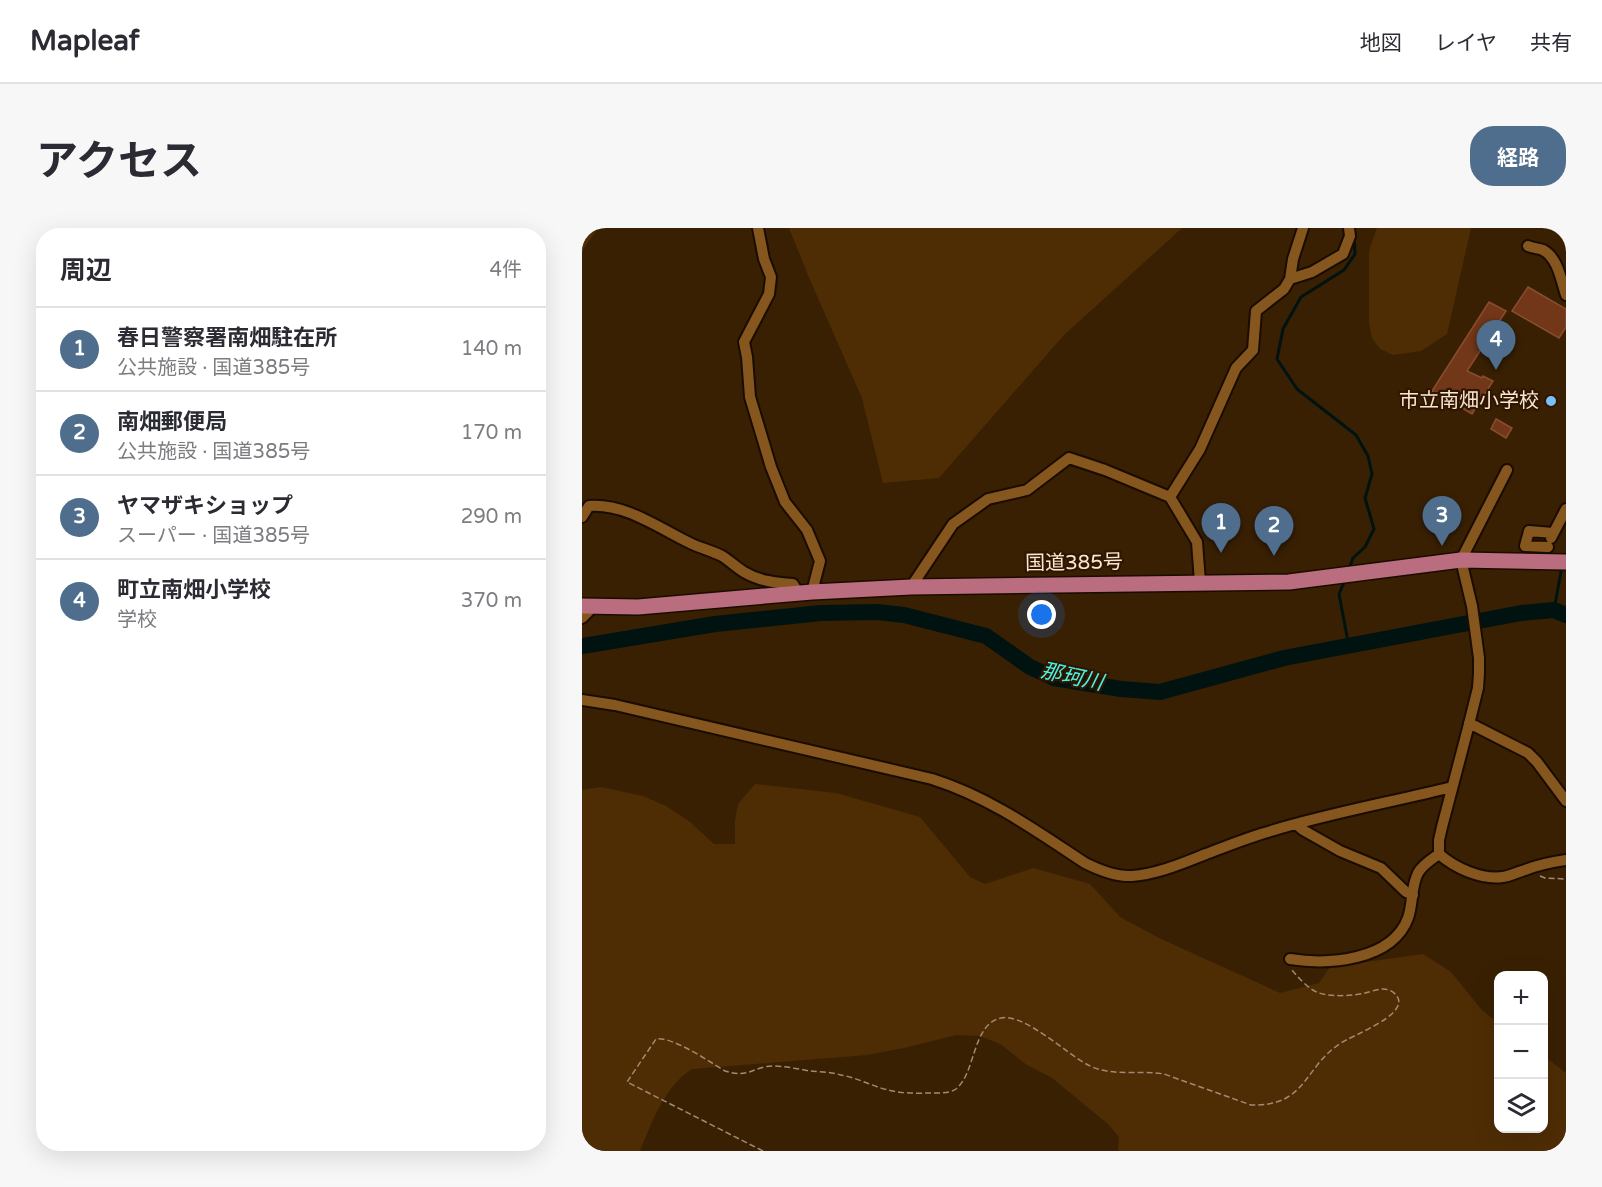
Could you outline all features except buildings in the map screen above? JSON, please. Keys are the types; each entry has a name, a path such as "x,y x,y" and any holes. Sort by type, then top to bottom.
{"highway":[{"name":"国道385号","path":"583,610 911,587 1289,582 1461,560 1545,554 1566,562"}],"street":[{"path":"582,516 589,506 596,505 619,510 721,556 754,578 793,584 806,593 820,561 807,530 785,501 771,467 750,397 744,342 769,294 771,277 764,259 758,228"},
{"path":"1170,496 1200,449 1236,368 1253,350 1256,311 1284,290 1290,279 1293,259 1303,228"},
{"path":"1290,279 1312,272 1343,254 1350,236 1349,228"},
{"path":"1528,246 1544,251 1552,259 1559,272 1566,295"},
{"path":"911,587 952,524 988,499 1027,490 1069,458 1170,496 1197,542 1200,582"},
{"path":"1290,959 1308,962 1343,960 1362,956 1392,940 1403,928 1408,918 1419,872 1438,854 1439,840 1478,688 1479,658 1472,606 1461,560 1507,470"},
{"path":"1553,533 1529,531 1525,546 1545,554 1566,509"},
{"path":"582,700 615,705 877,765 941,782 1002,809 1099,870 1130,876 1166,869 1259,835 1341,811 1389,803 1452,787"},
{"path":"1469,723 1528,753 1566,801"},
{"path":"1296,824 1330,845 1381,868 1406,892 1413,895"},
{"path":"1438,854 1450,863 1484,876 1500,878 1548,863 1566,860"}],"path":[{"path":"1524,870 1545,878 1566,879"},
{"path":"763,1151 627,1082 656,1039 663,1038 674,1042 734,1074 745,1074 772,1066 841,1075 894,1091 916,1093 952,1091 964,1078 987,1027 994,1020 1003,1017 1012,1018 1031,1027 1089,1066 1105,1071 1164,1074 1251,1105 1265,1105 1293,1094 1333,1048 1387,1018 1395,1012 1399,1002 1397,996 1391,991 1383,989 1336,996 1318,992 1303,982 1290,968 1290,959"}],"shaded area":[{"path":"582,228 598,228 582,251"},
{"path":"789,228 1182,228 1064,335 939,478 883,483 862,398"},
{"path":"1377,228 1471,228 1447,334 1421,351 1393,355 1380,349 1372,338 1369,324 1369,251"},
{"path":"755,784 836,793 920,817 970,877 985,884 1033,868 1090,884 1120,917 1159,938 1280,993 1319,983 1330,967 1423,954 1451,972 1481,1009 1494,1020 1494,1133 1548,1133 1548,1059 1566,1073 1566,1151 1118,1151 1119,1137 1108,1124 1052,1078 1027,1065 1000,1044 980,1036 956,1035 867,1055 692,1069 666,1095 640,1151 582,1151 582,790 601,787 643,796 666,806 690,822 714,844 735,844 738,804"}],"waterway":[{"path":"1348,571 1353,558 1365,547 1374,529 1365,498 1372,474 1368,456 1356,435 1297,389 1277,359 1283,329 1301,297 1344,270 1355,254 1354,236"},
{"path":"1554,610 1562,566"},
{"path":"1345,580 1339,594 1349,647"},
{"name":"那珂川","path":"582,646 715,624 821,613 877,612 904,615 986,636 1030,667 1054,678 1121,689 1160,692 1284,658 1521,613 1554,610 1566,615"}],"place":[{"name":"町立南畑小学校","path":"1496,370"},
{"name":"市立南畑小学校","path":"1551,401"},
{"name":"ヤマザキショップ","path":"1442,546"},
{"name":"春日警察署南畑駐在所","path":"1221,553"},
{"name":"南畑郵便局","path":"1274,556"}]}
